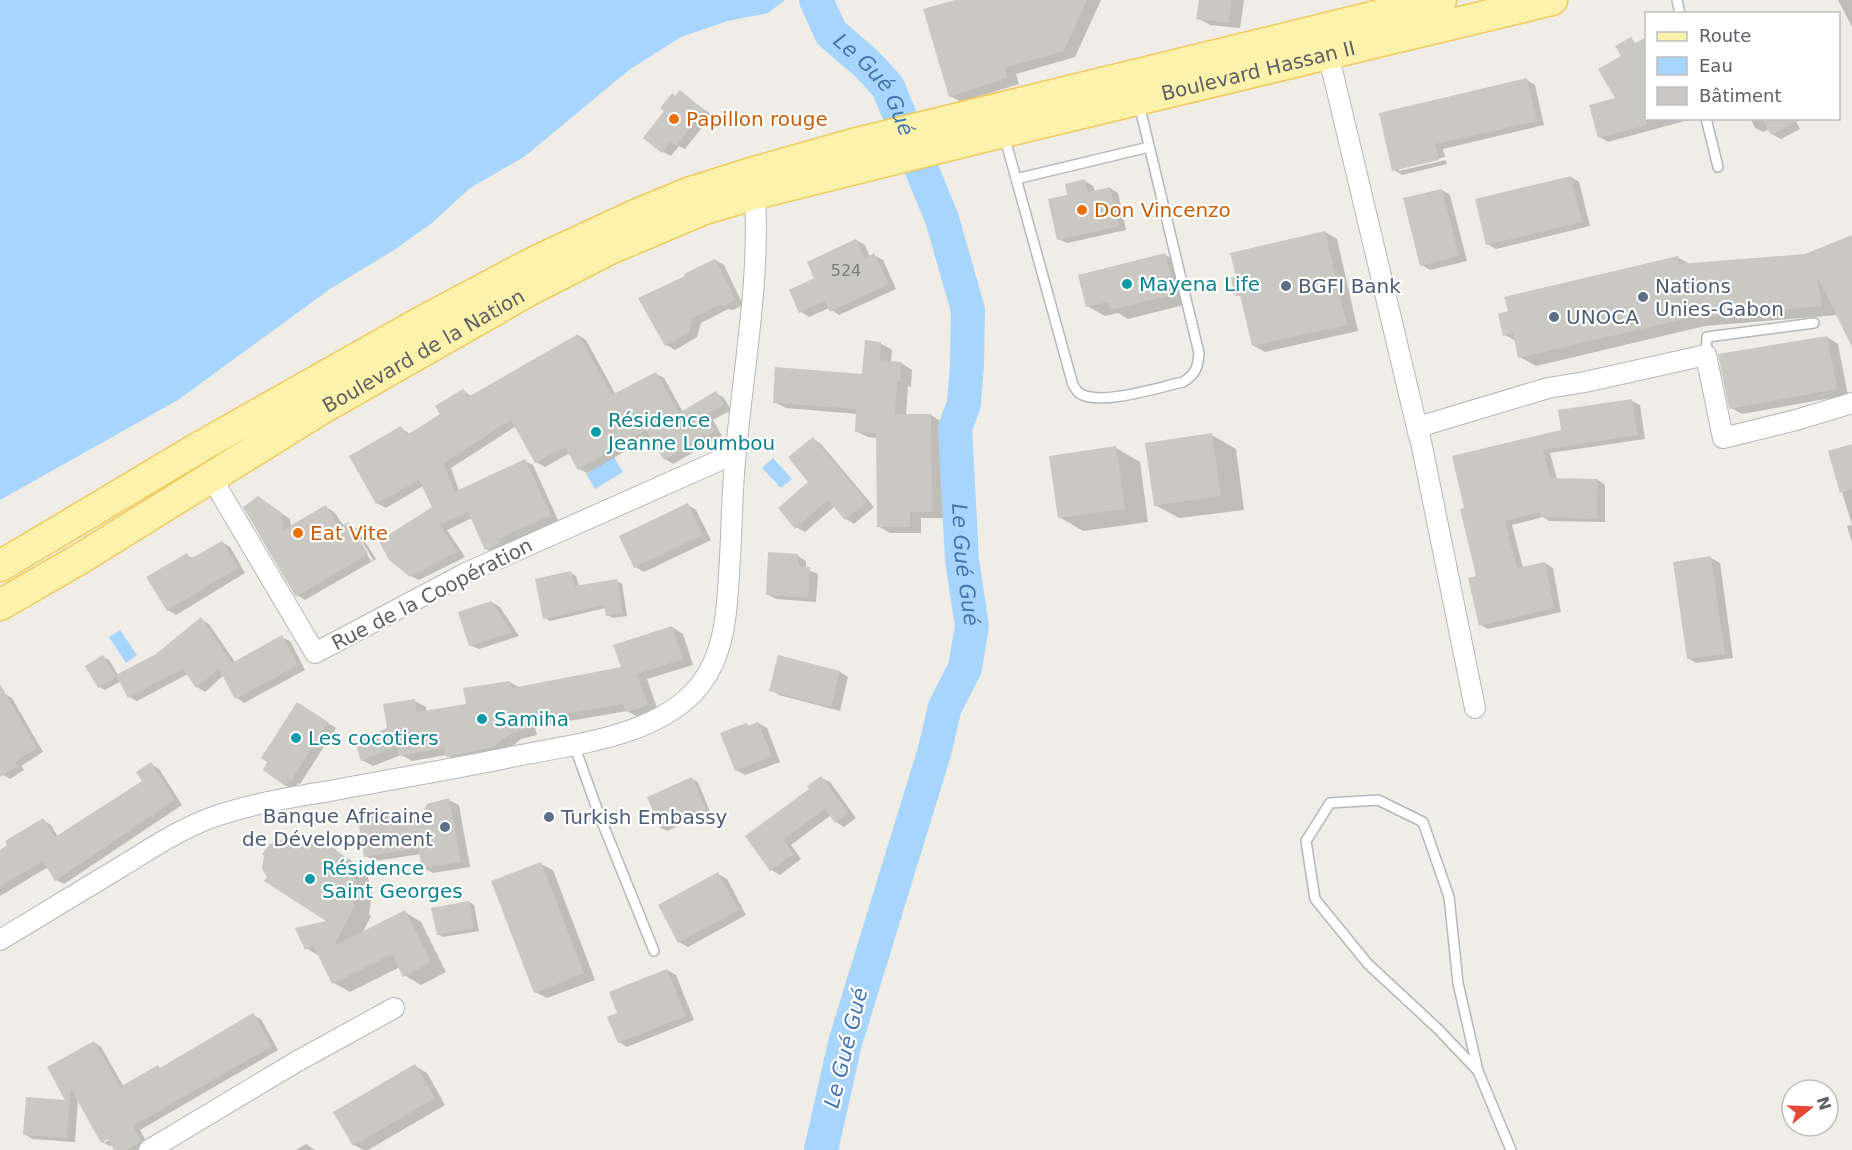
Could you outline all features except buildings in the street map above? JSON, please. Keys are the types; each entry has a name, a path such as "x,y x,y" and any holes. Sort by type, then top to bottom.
{"main road":[{"path":"1323,41 1327,16 1333,0"},
{"name":"Boulevard Hassan II","path":"955,131 1003,132 1138,99 1323,41 1356,9 1441,0"},
{"name":"Boulevard Hassan II","path":"955,131 1323,41 1552,0"},
{"name":"Boulevard de la Nation","path":"0,566 223,433 418,323 537,261 634,215 688,193 751,172 857,142 955,131"},
{"name":"Boulevard de la Nation","path":"0,605 78,560 318,411 558,274 681,219 755,194 878,164 955,131"}],"street":[{"path":"1323,41 1418,431 1475,708"},
{"path":"0,940 164,841 216,816 267,802 574,745 625,732 662,716 682,703 698,687 712,667 720,645 727,610 736,453 753,302 756,242 755,194"},
{"path":"1418,431 1548,388 1706,355 1723,438 1852,403"},
{"name":"Rue de la Coopération","path":"212,477 315,653 466,573 736,453"},
{"path":"149,1150 296,1062 394,1008"}],"lane":[{"path":"1003,132 1073,386 1080,393 1090,397 1106,398 1183,382 1194,376 1199,353 1138,99"},
{"path":"1706,120 1718,167"},
{"path":"1016,179 1149,147"},
{"path":"1706,355 1707,337 1814,323"},
{"path":"574,745 600,817 654,951"},
{"path":"1478,1071 1438,1029 1368,964 1315,899 1306,841 1330,803 1378,800 1423,822 1449,897 1458,983 1478,1071 1511,1150"}],"water":[{"path":"0,0 785,0 768,13 728,21 681,37 629,70 524,157 470,188 432,223 394,250 330,289 178,400 0,500"},
{"path":"614,457 623,472 595,489 586,474"},
{"path":"773,458 792,479 781,488 762,468"},
{"path":"120,630 137,655 126,663 109,637"}],"waterway":[{"name":"Le Gué Gué","path":"816,0 831,33 867,64 888,87 942,219 968,310 964,404 955,428 962,560 972,626 965,668 945,707 934,753 845,1043 821,1150"}],"place":[{"name":"Papillon rouge","path":"674,119"},
{"name":"Don Vincenzo","path":"1082,210"},
{"name":"Mayena Life","path":"1127,284"},
{"name":"BGFI Bank","path":"1286,286"},
{"name":"Nations Unies-Gabon","path":"1643,297"},
{"name":"UNOCA","path":"1554,317"},
{"name":"Résidence Jeanne Loumbou","path":"596,432"},
{"name":"Eat Vite","path":"298,533"},
{"name":"Samiha","path":"482,719"},
{"name":"Les cocotiers","path":"296,738"},
{"name":"Turkish Embassy","path":"549,817"},
{"name":"Banque Africaine de Développement","path":"445,827"},
{"name":"Résidence Saint Georges","path":"310,879"}]}
